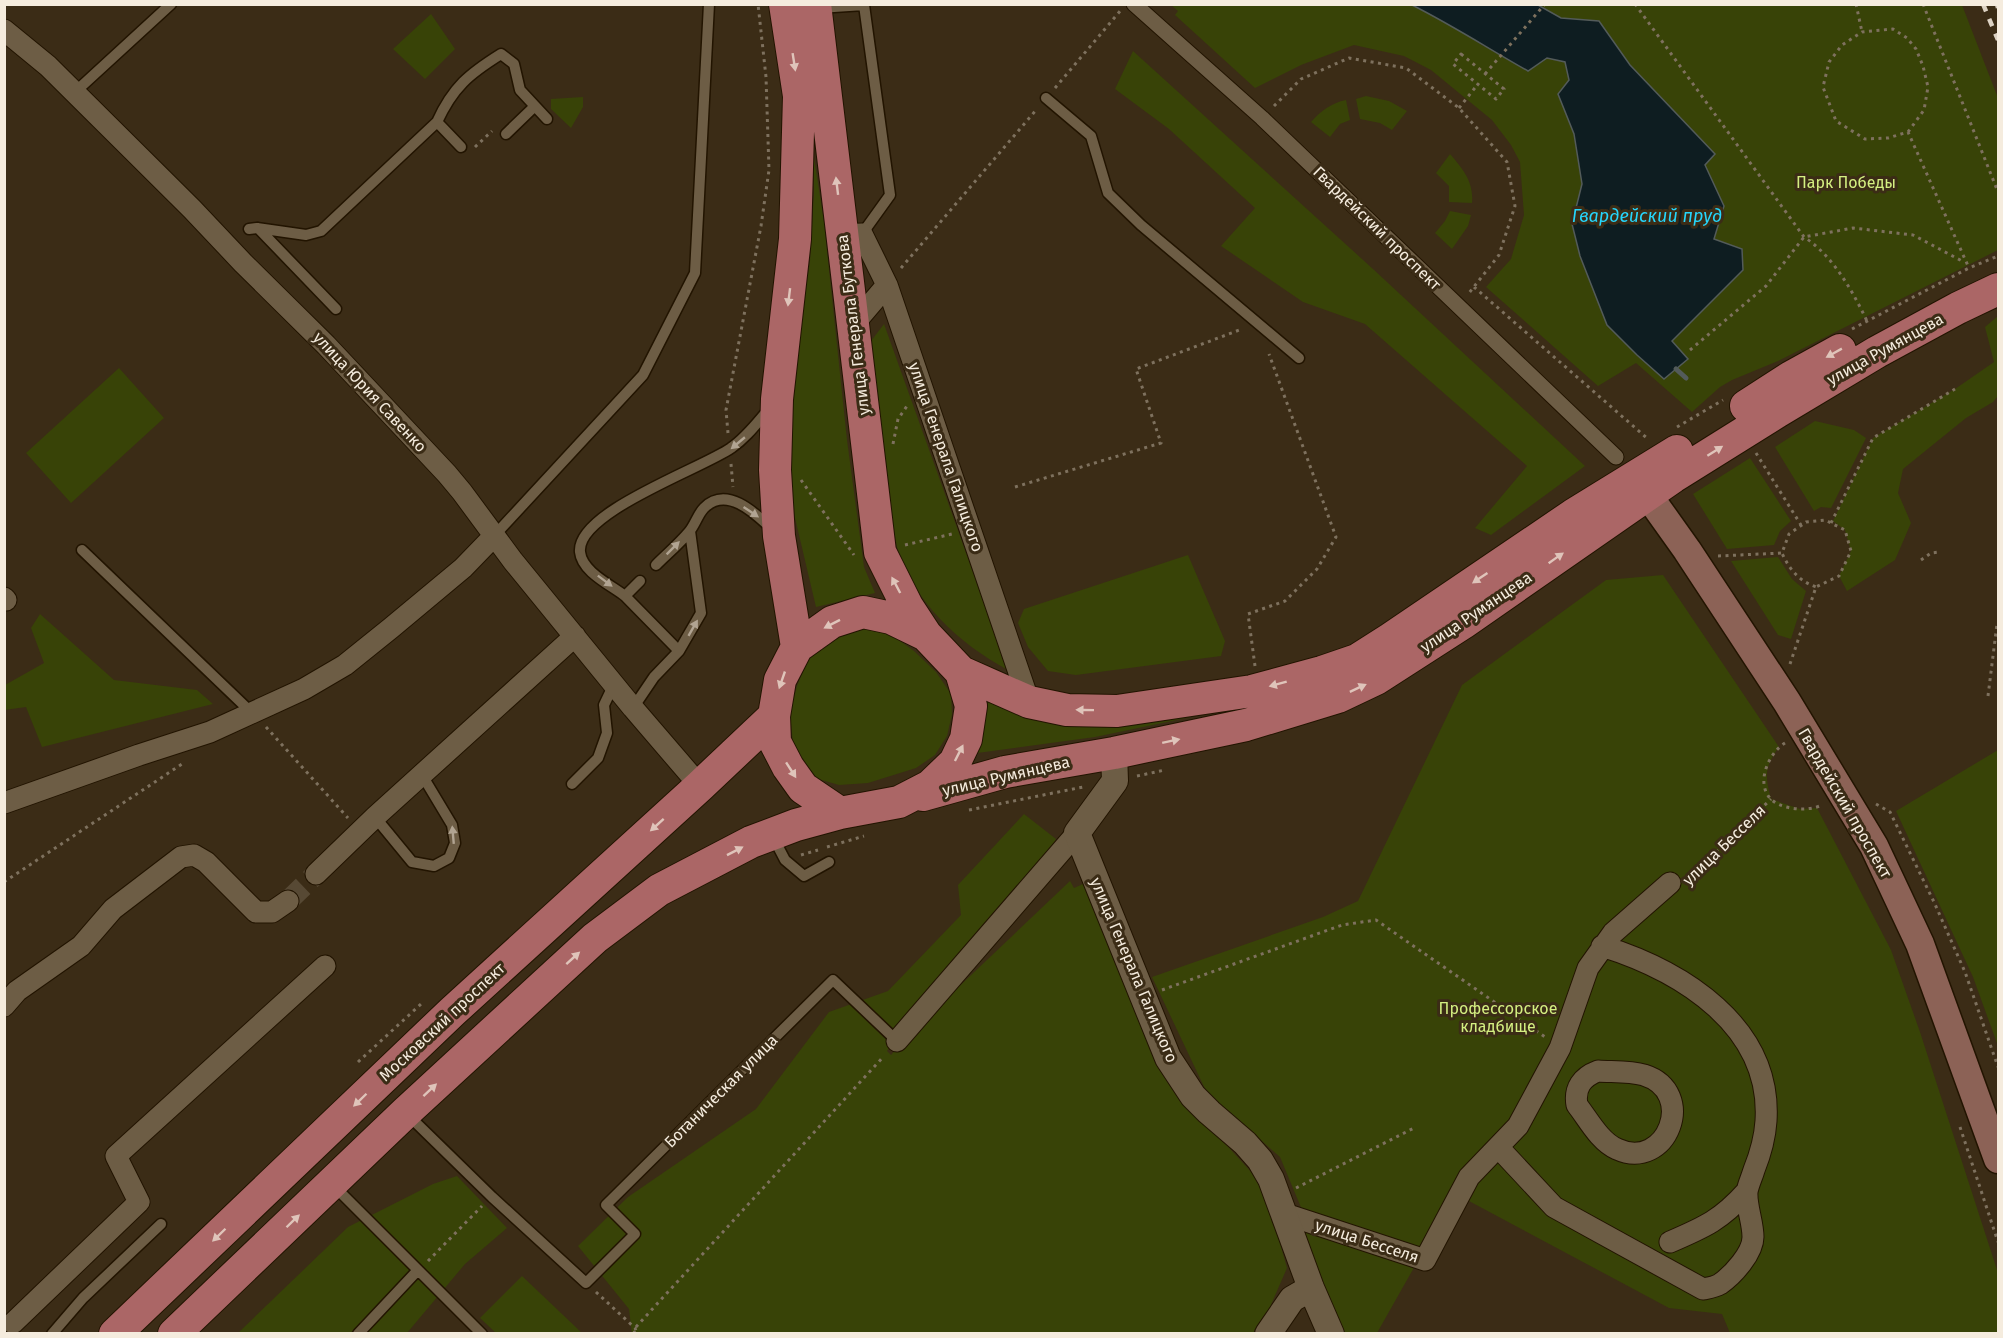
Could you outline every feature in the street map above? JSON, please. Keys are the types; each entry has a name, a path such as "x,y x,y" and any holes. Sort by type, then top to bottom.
{"main road":[{"path":"784,4 799,96 795,239 777,399 775,459 779,536 797,647"},
{"name":"улица Генерала Буткова","path":"815,7 852,234 853,325 880,552 902,596 926,635"},
{"name":"улица Румянцева","path":"961,672 1029,702 1067,710 1117,711 1252,691 1357,660 1633,476 1801,372 1950,291 1984,269"},
{"name":"улица Румянцева","path":"899,802 1005,772 1125,774 1246,725 1338,697 1376,679 1463,623 1633,476 1777,412 1877,352 1998,289"},
{"name":"Гвардейский проспект","path":"1633,476 1787,702 1874,846 1920,944 1952,1026 1998,1159"},
{"path":"174,1334 406,1112 595,938 659,890 751,842 778,847 840,813 899,802 930,786 955,762 966,740 971,706 961,672 926,635 891,618 863,612 832,622 797,647 780,681 774,716 776,742 788,767 803,788 840,813"},
{"name":"Московский проспект","path":"115,1334 453,1011 774,716"}],"street":[{"name":"Гвардейский проспект","path":"1134,4 1262,118 1633,476"},
{"name":"улица Юрия Савенко","path":"4,30 48,66 355,375 462,492 513,561 700,786"},
{"name":"улица Генерала Галицкого","path":"852,234 887,285 1029,702"},
{"path":"853,325 887,285"},
{"path":"4,803 139,755 257,718 345,665 463,568 494,536"},
{"path":"316,874 367,824 575,636"},
{"path":"897,1041 1077,833 1125,774"},
{"name":"улица Генерала Галицкого","path":"1077,833 1168,1058 1193,1096 1245,1143 1260,1160 1271,1179 1311,1288 1331,1334"},
{"path":"4,1006 17,992 81,945 113,909 181,857 194,855 206,862 256,912 272,912 288,901"},
{"name":"улица Бесселя","path":"1282,1206 1425,1260 1469,1177 1518,1126 1560,1048 1588,968 1602,946 1613,933 1678,882"},
{"path":"1602,946 1633,955 1665,970 1704,996 1737,1027 1756,1058 1764,1090 1766,1121 1759,1157 1747,1191 1729,1212 1704,1228 1670,1242"},
{"path":"13,1324 139,1202 116,1156 325,966"},
{"path":"1549,1068 1580,1084"},
{"path":"1598,1071 1634,1073 1654,1080 1668,1094 1672,1103 1672,1123 1669,1132 1663,1140 1646,1151 1625,1152 1615,1149 1577,1105 1577,1090 1580,1084 1584,1078 1598,1071"},
{"path":"1498,1147 1554,1207 1703,1289 1719,1284 1746,1258 1754,1239 1747,1191"},
{"path":"1268,1334 1292,1299 1311,1288"}],"lane":[{"path":"74,93 171,4"},
{"path":"494,536 643,375 695,273 709,4"},
{"path":"815,7 864,4 890,195 852,234"},
{"path":"336,309 253,228 306,235 321,231 437,122 447,100 474,70 501,54 514,64 520,90 547,119"},
{"path":"1046,98 1091,136 1108,193 1141,225 1299,358"},
{"path":"508,132 535,106"},
{"path":"437,122 461,147"},
{"path":"679,651 625,596 585,566 580,551 584,537 594,525 654,486 730,449 750,433 777,399"},
{"path":"656,565 690,531 704,507 721,499 735,502 751,510 779,536"},
{"path":"633,708 654,677 679,651 701,613 690,531"},
{"path":"82,550 257,718"},
{"path":"625,596 640,581"},
{"path":"572,784 598,758 607,733 604,705 614,683"},
{"path":"367,824 412,862 434,866 449,858 455,843 452,825 422,775"},
{"path":"778,847 804,876 829,862"},
{"name":"Ботаническая улица","path":"586,1283 635,1234 606,1205 833,980 897,1041"},
{"path":"406,1112 492,1197 586,1283"},
{"path":"331,1184 482,1334"},
{"path":"52,1334 83,1298 161,1224"},
{"path":"358,1334 418,1270"}],"path":[{"path":"735,502 726,410 761,226 769,170 766,77 758,4"},
{"path":"887,285 1126,4"},
{"path":"1485,74 1545,4"},
{"path":"1635,4 1804,237 1815,244 1839,272 1868,321"},
{"path":"1856,4 1862,32"},
{"path":"1923,4 1998,192"},
{"path":"1893,29 1907,38 1916,49 1928,87 1924,110 1908,132 1888,138 1865,139 1836,121 1823,87 1829,62 1842,45 1862,32 1893,29"},
{"path":"1461,54 1485,74 1504,89 1496,99 1453,64 1461,54"},
{"path":"1262,118 1301,79 1349,58 1406,68 1459,108 1507,162 1515,206 1499,255 1458,306"},
{"path":"1459,108 1478,84"},
{"path":"461,147 467,154 502,121 508,132"},
{"path":"1908,132 1965,262"},
{"path":"1690,350 1766,286 1804,237 1852,228 1913,235 1965,262 1984,269"},
{"path":"1474,287 1651,442"},
{"path":"1015,487 1161,443 1136,369 1244,328"},
{"path":"1244,667 1256,665 1248,614 1285,601 1317,569 1336,537 1266,346"},
{"path":"1831,523 1873,438 1955,389"},
{"path":"892,451 898,420 909,403"},
{"path":"1755,451 1801,525"},
{"path":"775,459 787,460 856,558 971,530"},
{"path":"1825,520 1831,523 1845,530 1851,551 1839,576 1816,587 1805,583 1788,566 1782,553 1789,534 1801,525 1806,522 1825,520"},
{"path":"1921,560 1931,553 1939,552"},
{"path":"1716,556 1782,553"},
{"path":"1789,668 1816,587"},
{"path":"1988,696 1997,624"},
{"path":"257,718 367,824"},
{"name":"улица Бесселя","path":"1790,752 1785,743 1779,747 1770,760 1765,775 1767,793 1771,800 1800,810 1817,808 1822,805 1817,796"},
{"path":"4,882 188,760"},
{"path":"960,812 1125,774 1170,768"},
{"name":"улица Бесселя","path":"1678,882 1771,800"},
{"path":"1870,800 1890,812 1929,892 1965,972 1998,1066"},
{"path":"778,847 873,833"},
{"path":"1155,992 1342,925 1376,920 1560,1048"},
{"path":"358,1062 425,1001"},
{"path":"635,1334 635,1328 897,1041"},
{"path":"1958,1122 1998,1242"},
{"path":"1282,1206 1290,1191 1414,1128"},
{"path":"418,1270 492,1197"},
{"path":"586,1283 635,1328"}],"green space":[{"name":"Парк Победы","path":"1171,5 1412,5 1461,30 1483,46 1565,62 1569,80 1558,94 1574,134 1582,184 1572,224 1664,379 1688,359 1672,341 1743,270 1714,239 1724,206 1705,165 1610,40 1599,21 1561,18 1538,5 1962,5 1998,98 1998,250 1778,361 1732,380 1720,387 1692,412 1636,363 1598,386 1486,287 1511,259 1524,215 1520,162 1511,145 1492,120 1431,70 1404,56 1354,45 1301,65 1255,88 1175,15 1178,11"},
{"path":"431,14 455,49 425,79 393,49"},
{"path":"1133,51 1585,466 1491,535 1475,528 1527,466 1365,324 1303,302 1221,246 1255,208 1169,129 1115,89"},
{"path":"1366,96 1389,101 1407,111 1392,130 1380,123 1360,119 1356,99"},
{"path":"583,97 583,107 571,128 551,109 551,99"},
{"path":"1346,100 1350,120 1340,124 1330,137 1311,122 1327,108"},
{"path":"813,151 824,222 847,440 864,567 875,593 816,607 791,501 787,419 810,261 814,193"},
{"path":"1450,154 1469,182 1472,203 1449,202 1449,186 1436,173"},
{"path":"1450,211 1471,215 1468,226 1452,249 1435,233"},
{"path":"1998,316 1998,396 1993,402 1966,418 1903,469 1898,493 1911,523 1895,560 1847,591 1839,576 1851,551 1845,530 1833,521 1873,438 1955,389 1994,362 1985,327"},
{"path":"884,324 1008,670 972,647 940,619 914,586 897,547 879,452 868,345"},
{"path":"119,368 164,418 71,503 26,453"},
{"path":"1815,421 1854,430 1866,438 1831,508 1821,507 1814,511 1775,447"},
{"path":"1750,458 1791,521 1780,531 1774,545 1727,549 1693,494"},
{"path":"1188,555 1225,641 1221,656 1076,675 1048,671 1028,647 1018,623 1024,609"},
{"path":"1778,557 1792,579 1806,591 1791,639 1778,635 1731,561"},
{"name":"Профессорское кладбище","path":"1663,575 1779,747 1767,772 1771,799 1800,809 1817,808 1891,950 1998,1273 1998,1333 1730,1333 1722,1314 1669,1308 1454,1193 1422,1251 1305,1217 1280,1157 1207,1093 1152,977 1323,917 1358,901 1462,685 1606,580"},
{"path":"40,614 114,680 197,690 213,704 42,747 26,707 4,710 5,685 44,663 31,628"},
{"path":"856,624 889,633 914,651 936,672 951,694 952,714 947,736 935,755 916,768 868,783 839,785 815,778 794,753 790,713 797,686 809,657"},
{"path":"981,698 1229,709 1095,737 970,754"},
{"path":"1998,750 1998,1046 1973,977 1896,811"},
{"path":"1024,814 1056,839 1033,880 939,978 887,1051 891,1055 907,1036 1070,881 1074,888 1083,884 1145,1019 1187,1102 1264,1186 1287,1268 1267,1314 1253,1333 632,1334 629,1309 578,1246 628,1197 756,1109 829,1012 888,991 961,915 958,885"},
{"path":"457,1176 507,1228 465,1264 407,1333 237,1334 348,1227 433,1184"},
{"path":"1297,1225 1416,1264 1377,1333 1338,1333"},
{"path":"522,1276 582,1333 496,1333 480,1318"}],"water":[{"name":"Гвардейский пруд","path":"1412,5 1538,5 1561,18 1599,21 1630,65 1715,154 1705,165 1724,206 1714,239 1742,249 1743,270 1672,341 1688,359 1664,379 1607,325 1580,256 1572,224 1582,184 1574,134 1558,94 1569,80 1565,62 1547,58 1528,71"}],"waterway":[{"path":"1676,369 1686,378"}],"tunnel":[{"path":"288,901 316,874"}],"railway":[{"path":"1983,4 1998,40"},
{"path":"1997,4 1998,8"}]}
